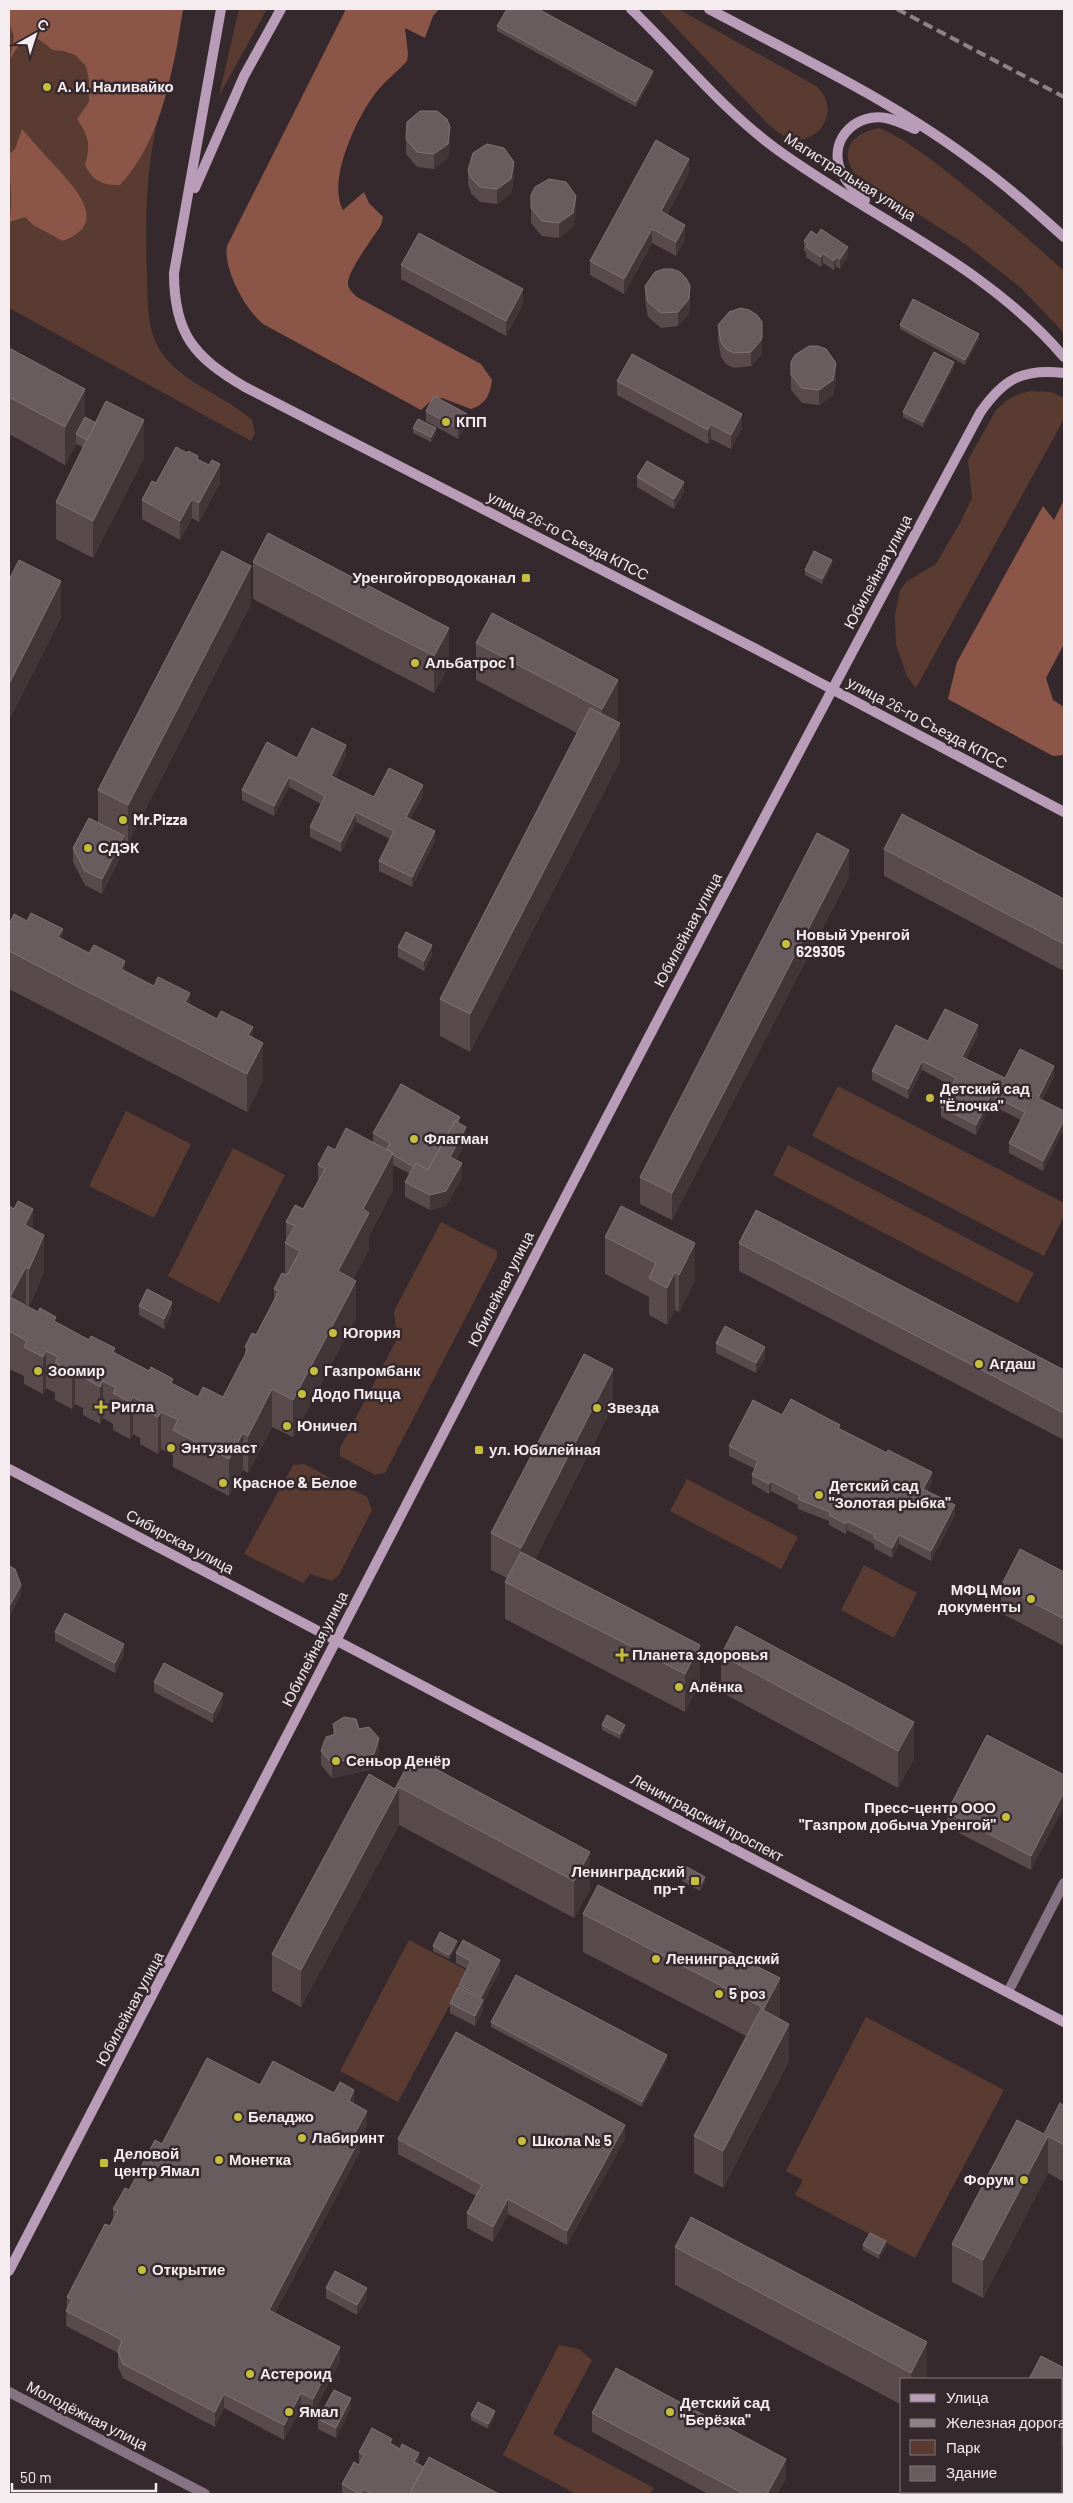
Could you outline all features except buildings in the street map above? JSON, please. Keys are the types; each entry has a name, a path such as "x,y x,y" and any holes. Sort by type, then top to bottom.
{"main road":[{"name":"улица 26-го Съезда КПСС","path":"221,9 188,205 174,273 174,299 188,339 215,369 289,410 1064,812"},
{"name":"улица 26-го Съезда КПСС","path":"188,205 244,76 281,9"},
{"name":"Магистральная улица","path":"631,9 747,127 799,165 939,251 998,292 1044,335 1064,358"},
{"path":"709,9 857,88 945,142 1000,182 1064,237"},
{"path":"882,216 856,192 845,179 840,168 837,155 838,145 848,128 859,121 871,118 886,118 945,142"},
{"name":"Юбилейная улица","path":"9,2271 174,1957 519,1286 832,690 988,402 1005,384 1025,374 1064,373"},
{"name":"Сибирская улица","path":"9,1469 336,1641"},
{"name":"Ленинградский проспект","path":"336,1641 1064,2022"}],"street":[{"path":"1008,1992 1064,1883"},
{"name":"Молодёжная улица","path":"9,2392 205,2494"}],"green space":[{"path":"9,9 183,9 176,54 158,118 150,163 146,238 150,324 156,343 170,363 192,381 229,403 252,420 255,433 251,441 9,308"},
{"path":"239,9 267,9 219,96"},
{"path":"658,9 678,9 816,86 824,96 827,106 827,116 823,124 817,132 800,140 790,139 781,134 767,123"},
{"path":"879,128 909,144 938,165 997,212 1064,271 1064,333 1020,287 965,244 854,173 849,164 848,156 851,143 863,133"},
{"path":"1031,391 1051,392 1064,398 1064,419 916,688 907,676 896,645 895,615 900,590 907,581 936,564 961,521 972,498 968,460 996,410 1006,401 1019,394"},
{"path":"838,1086 1064,1203 1064,1216 1044,1256 812,1136"},
{"path":"126,1111 191,1144 154,1218 89,1186"},
{"path":"788,1145 1034,1273 1018,1303 773,1175"},
{"path":"233,1148 285,1175 219,1303 168,1276"},
{"path":"441,1222 497,1251 497,1257 385,1473 375,1475 340,1456 340,1448 397,1339 394,1311"},
{"path":"304,1464 367,1497 372,1510 339,1575 332,1581 310,1574 303,1583 244,1554 293,1465"},
{"path":"687,1479 798,1537 781,1569 670,1511"},
{"path":"864,1565 917,1593 894,1638 841,1610"},
{"path":"409,1940 468,1971 398,2102 340,2071"},
{"path":"866,2017 1004,2090 915,2258 795,2195 803,2180 786,2171"},
{"path":"559,2345 579,2349 592,2360 553,2434 654,2488 650,2494 576,2494 503,2455"}],"shaded area":[{"path":"9,9 183,9 164,102 147,146 135,166 120,185 109,185 95,179 85,165 88,141 77,119 89,102 89,80 86,66 75,55 53,50 37,38 28,38 20,43 10,59 14,36 9,23"},
{"path":"346,9 439,9 433,16 425,38 405,28 407,61 384,83 358,122 345,152 338,184 339,198 343,210 364,192 369,203 383,217 381,225 352,271 348,286 357,297 481,364 492,380 491,385 484,402 471,409 442,398 432,400 421,410 263,324 249,309 237,288 228,266 227,246"},
{"path":"22,129 72,185 85,206 87,216 85,225 77,234 63,241 33,225 25,217 9,222 11,197 9,154 15,149"},
{"path":"1064,500 1064,644 1046,678 1053,700 1064,707 1064,755 1053,756 948,699 957,662 1043,506 1054,520"}],"railway":[{"path":"897,9 1064,97"}],"place":[{"name":"А. И. Наливайко","path":"47,87"},
{"name":"КПП","path":"446,422"},
{"name":"Уренгойгорводоканал","path":"526,578"},
{"name":"Альбатрос 1","path":"415,663"},
{"name":"Mr.Pizza","path":"123,820"},
{"name":"СДЭК","path":"88,848"},
{"name":"Новый Уренгой 629305","path":"786,944"},
{"name":"Детский сад \"Ёлочка\"","path":"930,1098"},
{"name":"Флагман","path":"414,1139"},
{"name":"Югория","path":"333,1333"},
{"name":"Агдаш","path":"979,1364"},
{"name":"Зоомир","path":"38,1371"},
{"name":"Газпромбанк","path":"314,1371"},
{"name":"Додо Пицца","path":"302,1394"},
{"name":"Ригла","path":"101,1407"},
{"name":"Звезда","path":"597,1408"},
{"name":"Юничел","path":"287,1426"},
{"name":"Энтузиаст","path":"171,1448"},
{"name":"ул. Юбилейная","path":"479,1450"},
{"name":"Красное & Белое","path":"223,1483"},
{"name":"Детский сад \"Золотая рыбка\"","path":"819,1495"},
{"name":"МФЦ Мои документы","path":"1031,1599"},
{"name":"Планета здоровья","path":"622,1655"},
{"name":"Алёнка","path":"679,1687"},
{"name":"Сеньор Денёр","path":"336,1761"},
{"name":"Пресс-центр ООО \"Газпром добыча Уренгой\"","path":"1006,1817"},
{"name":"Ленинградский пр-т","path":"695,1881"},
{"name":"Ленинградский","path":"656,1959"},
{"name":"5 роз","path":"719,1994"},
{"name":"Беладжо","path":"238,2117"},
{"name":"Лабиринт","path":"302,2138"},
{"name":"Школа № 5","path":"522,2141"},
{"name":"Монетка","path":"219,2160"},
{"name":"Деловой центр Ямал","path":"104,2163"},
{"name":"Форум","path":"1024,2180"},
{"name":"Открытие","path":"142,2270"},
{"name":"Астероид","path":"250,2374"},
{"name":"Ямал","path":"289,2412"},
{"name":"Детский сад \"Берёзка\"","path":"670,2412"}]}
